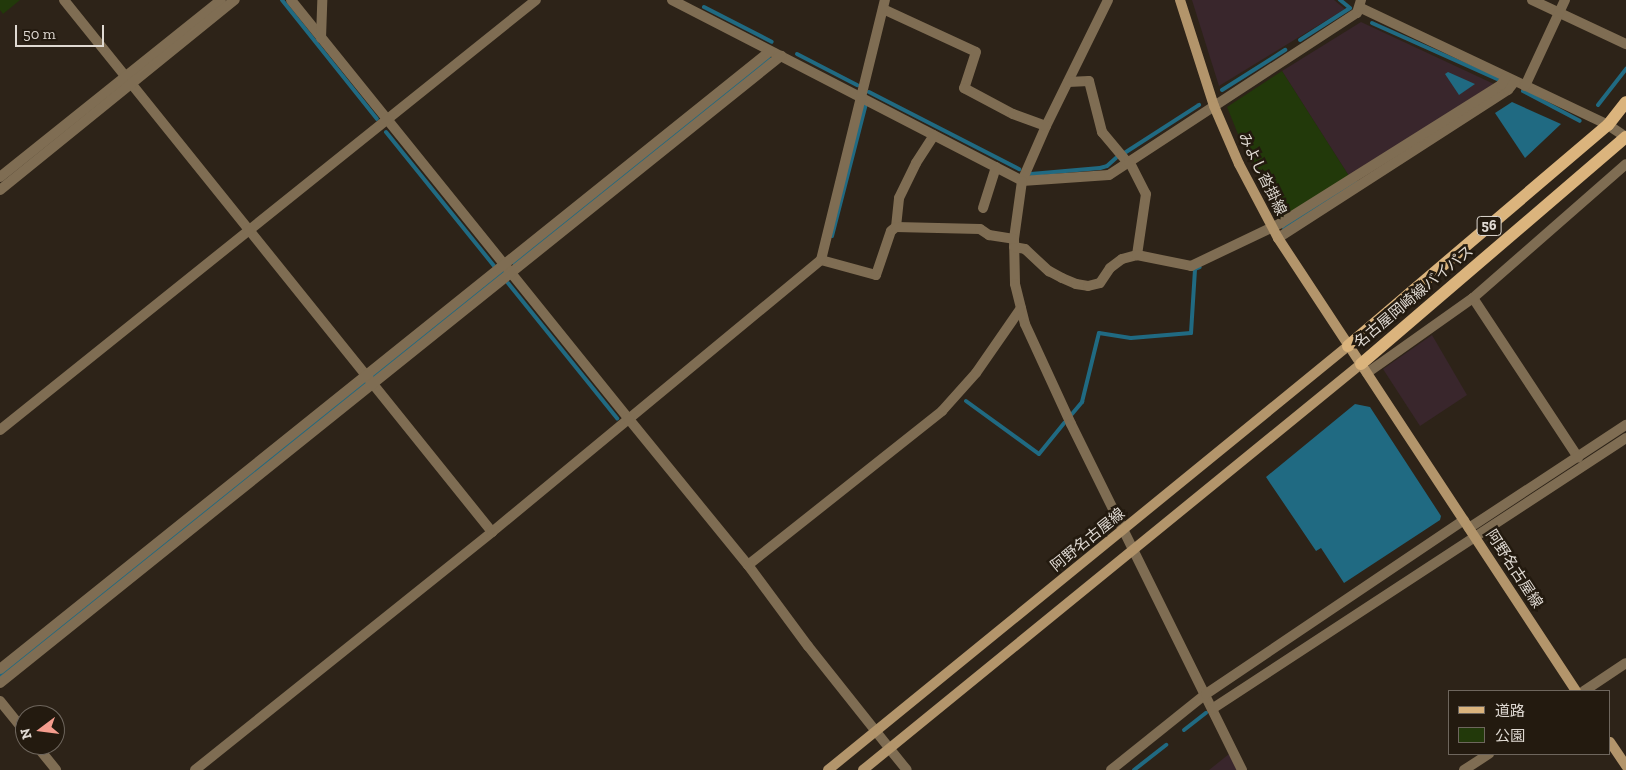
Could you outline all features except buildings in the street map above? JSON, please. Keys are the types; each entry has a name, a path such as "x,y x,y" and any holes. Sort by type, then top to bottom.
{"main road":[{"name":"みよし沓掛線","path":"1180,0 1214,106 1239,164 1271,227 1348,346"},
{"name":"名古屋岡崎線バイパス","path":"1348,346 1608,125 1626,102"},
{"name":"名古屋岡崎線バイパス","path":"1364,368 1626,137"},
{"name":"阿野名古屋線","path":"828,770 1348,346 1575,690"},
{"path":"863,770 1134,550 1364,368"},
{"path":"1611,744 1626,766"}],"street":[{"path":"64,0 492,532"},
{"path":"0,190 221,0"},
{"path":"0,177 235,0"},
{"path":"291,0 748,565 808,646 904,766 892,770"},
{"path":"321,38 322,0"},
{"path":"0,430 536,0"},
{"path":"672,0 693,5 770,51 1022,181 1109,175 1357,13 1361,4 1510,79 1608,125 1626,137"},
{"path":"1108,0 1046,126 1022,181 1014,243 1016,284 1025,324 1071,424 1242,770"},
{"path":"1532,0 1626,44"},
{"path":"1526,86 1565,0"},
{"path":"195,770 492,532 821,260 884,5 976,52 964,88 1013,114 1046,126"},
{"path":"0,669 770,51"},
{"path":"0,683 781,56"},
{"path":"821,260 876,274 891,231 896,227 980,229 989,235 1025,248 1049,271 1062,278 1076,284 1088,286 1100,283 1110,268 1122,260 1136,255 1191,266 1282,223 1510,79"},
{"path":"1278,238 1508,90 1510,79"},
{"path":"1068,82 1089,81 1102,132 1128,162 1146,194 1136,255"},
{"path":"896,227 899,198 916,164 934,135"},
{"path":"1364,368 1473,298 1626,164"},
{"path":"983,208 996,167"},
{"path":"1473,298 1578,457"},
{"path":"748,565 942,411 976,372 1021,308"},
{"path":"1111,770 1206,694 1466,524 1578,457 1626,425"},
{"path":"1212,709 1626,438"},
{"path":"1586,690 1626,664"},
{"path":"0,701 15,720"},
{"path":"44,755 56,770"},
{"path":"1464,770 1487,755"}],"shaded area":[{"path":"1192,0 1334,0 1345,9 1219,86"},
{"path":"1361,22 1494,84 1349,176 1282,71"},
{"path":"1432,335 1467,395 1420,426 1383,369"},
{"path":"1229,754 1237,770 1209,770"}],"green space":[{"path":"0,0 20,0 3,14 0,10"},
{"path":"1282,71 1349,176 1280,219 1240,139 1227,107"}],"water":[{"path":"1448,72 1475,84 1459,95 1445,74"},
{"path":"1512,102 1561,124 1525,158 1495,113"},
{"path":"1355,404 1370,407 1441,516 1440,520 1344,583 1321,548 1316,551 1266,477"}],"waterway":[{"path":"282,0 377,119"},
{"path":"1300,40 1350,8 1340,0"},
{"path":"704,7 772,42"},
{"path":"1372,23 1497,79"},
{"path":"1222,90 1285,50"},
{"path":"797,54 857,85"},
{"path":"514,263 769,59"},
{"path":"1598,105 1626,69"},
{"path":"1523,91 1580,121"},
{"path":"869,92 1019,169"},
{"path":"832,236 866,104"},
{"path":"1126,152 1199,105"},
{"path":"386,132 495,267"},
{"path":"1031,174 1100,168 1107,166 1116,158"},
{"path":"1284,228 1356,182"},
{"path":"1072,414 1082,402 1099,333 1131,338 1191,333 1195,269 1200,267"},
{"path":"373,376 504,272"},
{"path":"508,283 617,418"},
{"path":"0,676 365,383"},
{"path":"966,401 1039,454 1064,423"},
{"path":"1184,730 1206,713"},
{"path":"1134,770 1166,745"}]}
